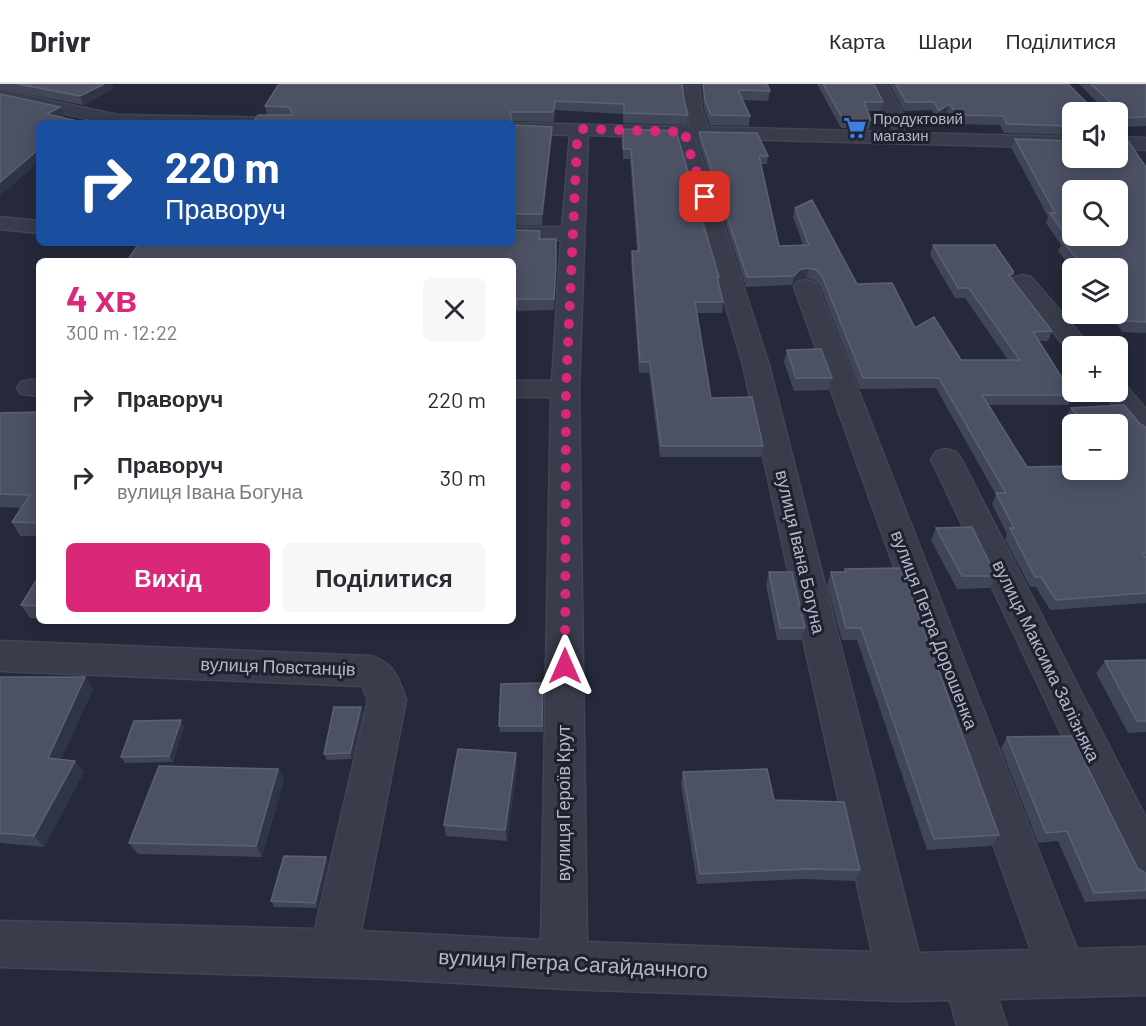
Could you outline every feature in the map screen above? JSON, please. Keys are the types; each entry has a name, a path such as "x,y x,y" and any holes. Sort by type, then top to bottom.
{"street":[{"name":"вулиця Івана Богуна","path":"691,84 697,125 695,132 686,141 756,365 901,977"},
{"path":"878,84 908,139"},
{"path":"0,96 118,120"},
{"path":"516,128 1062,142"},
{"name":"вулиця Героїв Крут","path":"564,965 566,389 577,142 581,129"},
{"path":"0,224 36,226"},
{"path":"516,233 574,234"},
{"path":"1023,282 1069,336"},
{"name":"вулиця Петра Дорошенка","path":"806,286 1063,973"},
{"path":"516,388 566,389"},
{"path":"1124,402 1146,428"},
{"name":"вулиця Максима Залізняка","path":"946,459 1146,863"},
{"name":"вулиця Повстанців","path":"0,656 371,671 381,681 387,700 333,953"},
{"name":"вулиця Петра Сагайдачного","path":"0,944 333,953 564,965 901,977 1146,971"},
{"path":"967,976 982,1026"}],"building":[{"path":"18,84 104,84 80,96"},
{"path":"279,84 682,84 688,115 624,113 624,104 555,101 553,112 510,112 511,120 255,120 258,115 293,115 289,107 265,106"},
{"path":"703,84 767,84 770,91 738,90 750,116 711,115 705,100"},
{"path":"823,84 874,84 883,102 864,102 871,120 843,119"},
{"path":"896,84 1068,84 1086,102 1062,102 1062,126 1007,124 1003,116 958,115 949,104 939,111 934,102 906,102"},
{"path":"1091,84 1146,84 1146,117 1128,118 1128,102 1110,102"},
{"path":"0,94 60,107 47,114 73,120 36,120 36,152 0,182"},
{"path":"516,125 552,127 542,214 516,214"},
{"path":"623,129 676,131 719,277 717,277 723,302 695,302 711,398 752,397 763,446 661,446 650,362 640,362 632,251 639,251 631,149 623,149"},
{"path":"699,132 757,133 768,156 759,156 779,246 809,245 795,208 812,200 857,284 892,283 915,328 934,317 961,360 1020,360 969,288 958,288 933,245 995,245 1013,271 1013,274 1008,274 1052,331 1033,332 1062,378 1062,395 982,395 1027,467 1062,466 1062,480 1128,480 1128,414 1076,414 1071,408 1124,405 1140,424 1146,427 1146,553 1143,554 1146,558 1146,593 1056,600 1041,577 1035,577 1010,528 1014,528 996,493 1006,493 939,378 863,378 822,276 817,270 808,268 799,270 794,276 747,277"},
{"path":"1015,139 1062,141 1062,168 1128,168 1128,141 1146,167 1146,322 1128,321 1128,258 1076,258 1066,246 1128,246 1128,180 1062,180 1062,231 1050,213 1055,213"},
{"path":"516,230 540,231 539,239 556,239 554,299 517,299 516,306 516,258 129,258 137,246 516,246"},
{"path":"821,349 832,378 796,378 787,350"},
{"path":"36,412 36,523 12,522 30,495 0,494 0,413"},
{"path":"972,527 996,576 962,576 936,528"},
{"path":"901,568 999,835 934,839 861,628 846,628 831,572 846,572 845,569"},
{"path":"769,572 792,572 805,628 780,628"},
{"path":"36,581 36,606 21,605"},
{"path":"1146,660 1146,721 1137,721 1105,661"},
{"path":"1,677 85,677 48,758 75,761 34,836 0,833"},
{"path":"543,683 542,726 499,726 501,684"},
{"path":"334,707 361,707 350,753 324,754"},
{"path":"181,720 169,756 121,757 134,721"},
{"path":"1072,736 1138,869 1146,873 1146,890 1094,893 1067,831 1046,833 1007,737"},
{"path":"458,749 516,753 505,830 444,825"},
{"path":"159,766 278,769 256,846 129,843"},
{"path":"767,769 774,800 844,802 860,870 807,869 700,874 683,772"},
{"path":"284,856 326,857 315,903 271,901"}],"place":[{"name":"Продуктовий магазин","path":"855,128"}],"route":[{"path":"565,666 566,389 577,142 581,129 686,132 686,141 705,197"}]}
